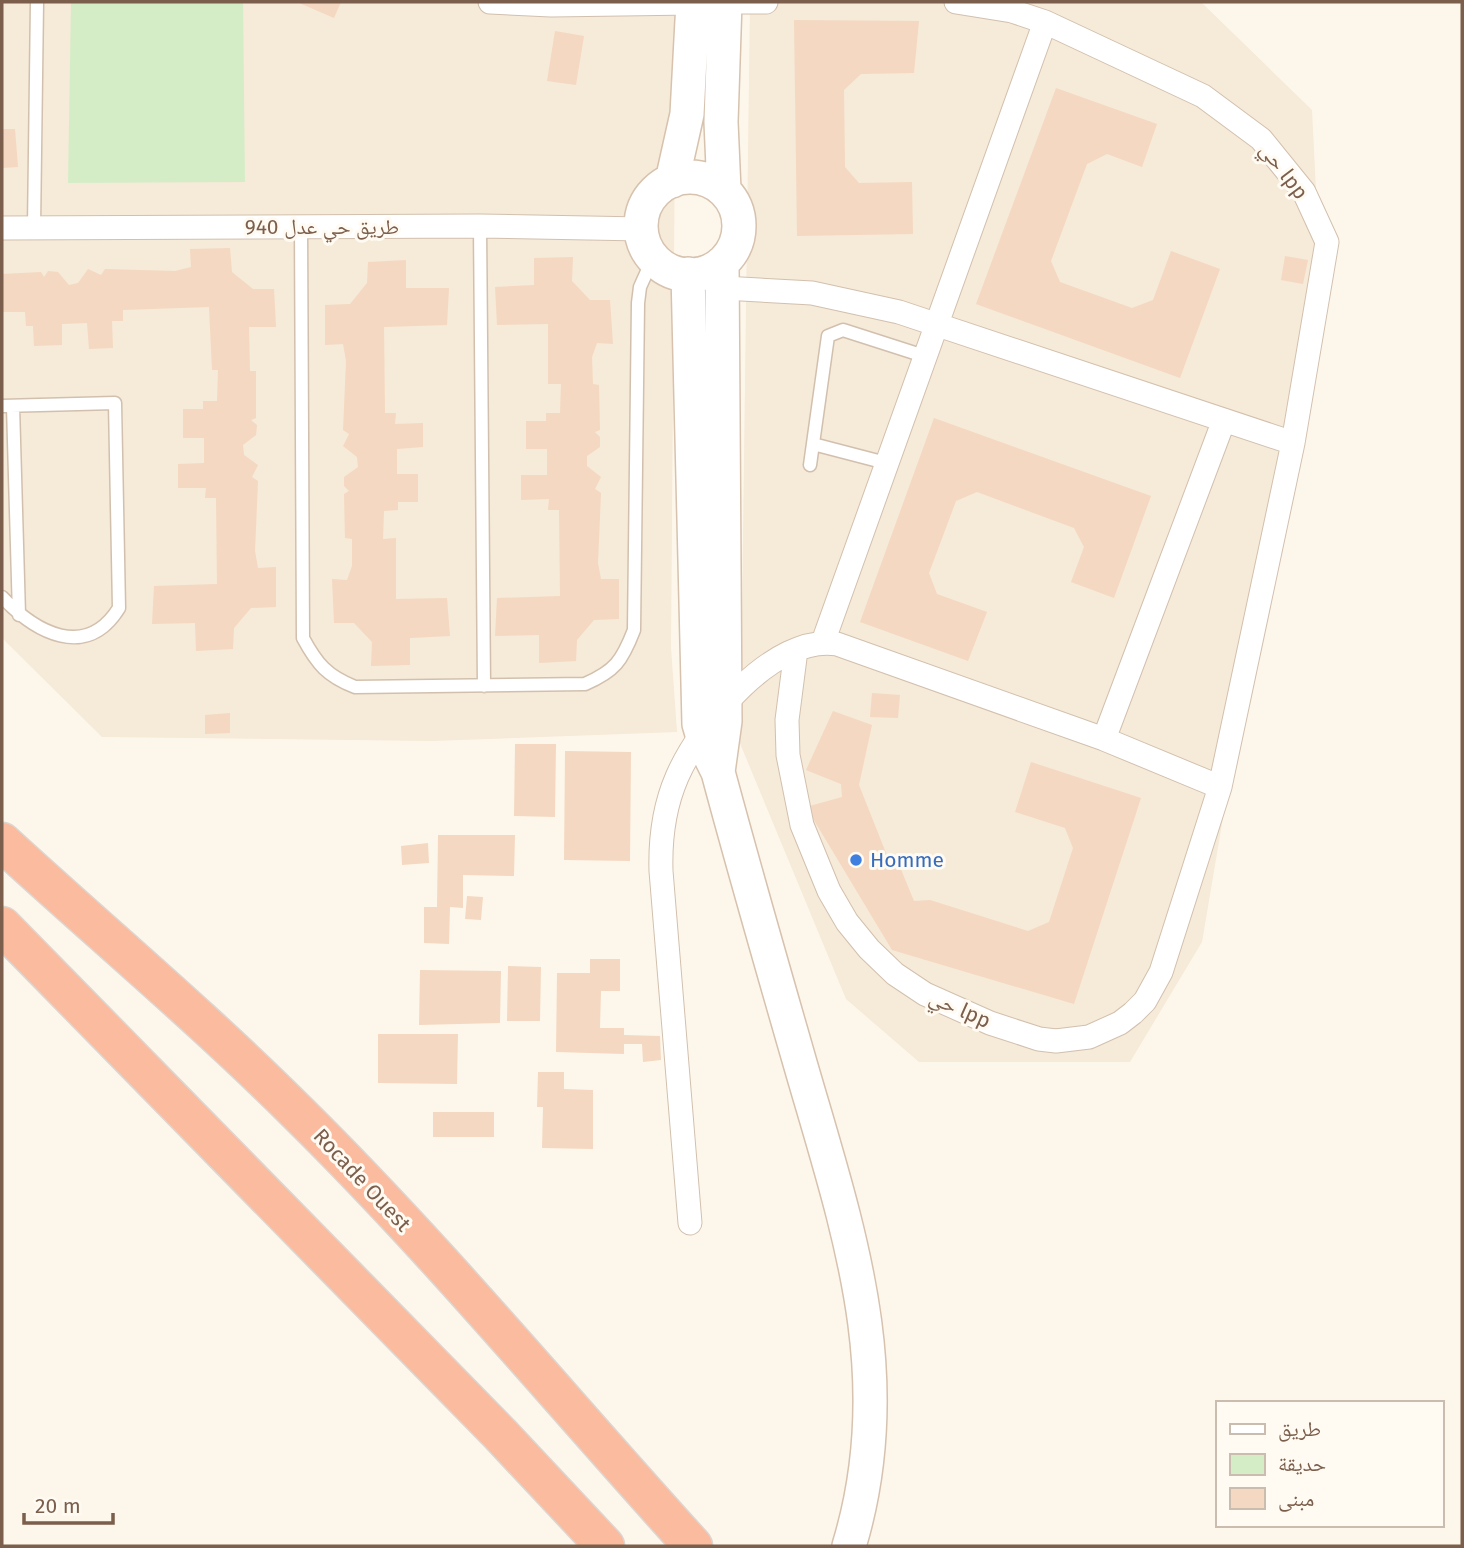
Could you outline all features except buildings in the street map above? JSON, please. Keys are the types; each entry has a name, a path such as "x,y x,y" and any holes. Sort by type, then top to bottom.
{"highway":[{"name":"Rocade Ouest","path":"2,842 298,1112 484,1309 556,1395 693,1546"},
{"path":"2,926 491,1424 605,1546"}],"main road":[{"path":"671,181 687,114 708,2"},
{"path":"708,2 724,190"},
{"path":"718,772 725,704 722,275 739,235 739,219 734,203 724,190 699,177 671,181 649,200 643,214 647,244 675,272 688,274 712,270 722,275"},
{"path":"688,274 698,713 702,736 718,772 844,1213 861,1286 871,1372 870,1415 865,1469 850,1545"}],"street":[{"path":"490,2 551,5 766,2"},
{"name":"حي lpp","path":"796,649 788,708 788,755 802,825 829,891 854,931 895,974 936,999 1001,1027 1039,1039 1073,1040 1089,1037 1120,1023 1145,1001 1161,972 1220,787 1293,443 1327,242 1304,192 1261,139 1203,96 1045,22 1012,11 956,2"},
{"path":"823,642 1045,22"},
{"name":"طريق حي عدل 940","path":"2,228 480,226 647,244"},
{"path":"722,275 856,301 935,324 1293,443"},
{"path":"1104,739 1224,420"},
{"path":"690,1223 660,849 667,805 677,778 725,704 745,684 796,649 823,642 837,644 1104,739 1220,787"}],"lane":[{"path":"34,228 37,2"},
{"path":"480,226 484,686"},
{"path":"301,227 303,638 315,662 331,678 355,687 584,684 607,674 623,656 634,630 638,303 647,244"},
{"path":"810,465 826,341 832,332 843,330 924,356"},
{"path":"2,597 19,615 36,628 55,636 74,637 109,623 119,608 115,403 7,406 19,615"},
{"path":"813,444 886,463"}],"shaded area":[{"path":"2,2 676,2 671,648 677,732 432,741 102,737 2,638"},
{"path":"750,2 1201,2 1312,110 1319,251 1202,942 1130,1062 919,1062 846,999 734,729 741,688"}],"green space":[{"path":"71,2 243,2 245,182 68,183"}],"place":[{"name":"Homme","path":"856,860"}]}
